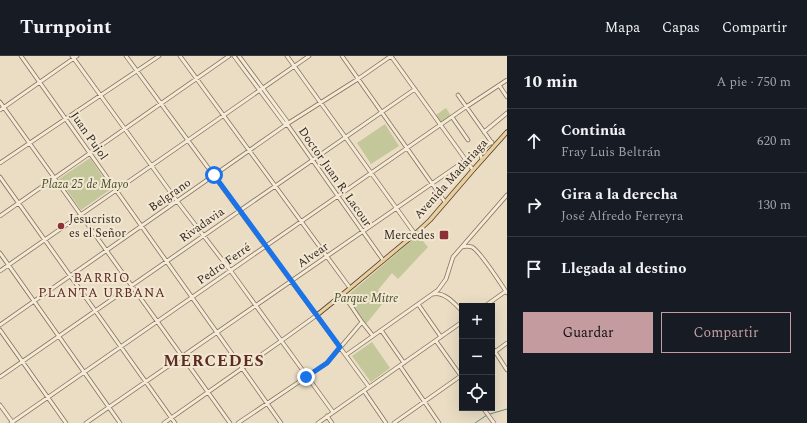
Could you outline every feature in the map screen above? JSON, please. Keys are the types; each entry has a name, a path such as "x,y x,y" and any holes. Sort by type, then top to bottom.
{"main road":[{"name":"Avenida Madariaga","path":"317,315 430,220 493,144 507,132"}],"street":[{"name":"Juan Pujol","path":"21,56 281,423"},
{"path":"0,110 73,57 77,56"},
{"path":"126,56 369,387"},
{"path":"0,163 159,56"},
{"path":"180,56 350,288"},
{"path":"0,216 229,56"},
{"path":"234,56 261,89"},
{"path":"239,56 261,89"},
{"path":"287,56 415,234"},
{"path":"0,270 310,56"},
{"path":"342,56 446,202"},
{"path":"391,56 473,170"},
{"name":"Belgrano","path":"0,324 287,124 391,56"},
{"path":"73,57 333,412"},
{"name":"Pedro Ferré","path":"12,423 230,270 371,174 440,124 507,80"},
{"path":"499,85 507,97"},
{"name":"Doctor Juan R. Lacour","path":"261,89 383,260"},
{"name":"Rivadavia","path":"0,377 415,89"},
{"path":"458,94 493,144"},
{"path":"0,102 230,423"},
{"path":"484,132 507,114"},
{"path":"452,117 468,140"},
{"name":"Alvear","path":"86,423 432,183 493,144"},
{"path":"477,153 480,154 482,159"},
{"path":"0,177 175,423"},
{"path":"433,295 446,279 453,257 507,194"},
{"path":"462,247 472,247 483,258 507,292 490,303"},
{"path":"0,253 120,423"},
{"path":"441,286 441,294"},
{"path":"346,355 433,295 438,293 449,298 459,308"},
{"path":"343,294 373,336"},
{"path":"418,304 441,337"},
{"path":"164,423 317,315"},
{"path":"238,423 327,363 362,322"},
{"path":"318,423 459,324"},
{"path":"0,330 66,423"},
{"path":"381,330 404,363"},
{"path":"436,341 461,375"},
{"path":"495,351 507,343"},
{"path":"495,353 507,370"},
{"path":"400,366 439,423"},
{"path":"394,423 459,378"},
{"path":"364,391 386,423"},
{"path":"0,405 12,423"},
{"path":"485,411 494,423"},
{"path":"327,416 332,423"}],"green space":[{"path":"446,108 451,116 441,123 436,115"},
{"path":"385,124 399,146 371,164 357,143"},
{"name":"Plaza 25 de Mayo","path":"90,158 111,189 81,210 59,179"},
{"name":"Parque Mitre","path":"418,235 428,247 398,279 392,273 378,290 387,298 366,324 347,296"},
{"path":"372,342 390,368 371,382 352,356"}],"waterway":[{"path":"490,414 507,409"},
{"path":"475,423 487,415"}],"place":[{"name":"Jesucristo es el Señor","path":"61,226"},
{"name":"Mercedes","path":"444,235"}],"district":[{"name":"BARRIO PLANTA URBANA","path":"102,286"},
{"name":"MERCEDES","path":"214,361"}],"route":[{"path":"214,175 340,347 327,363 306,377"}]}
